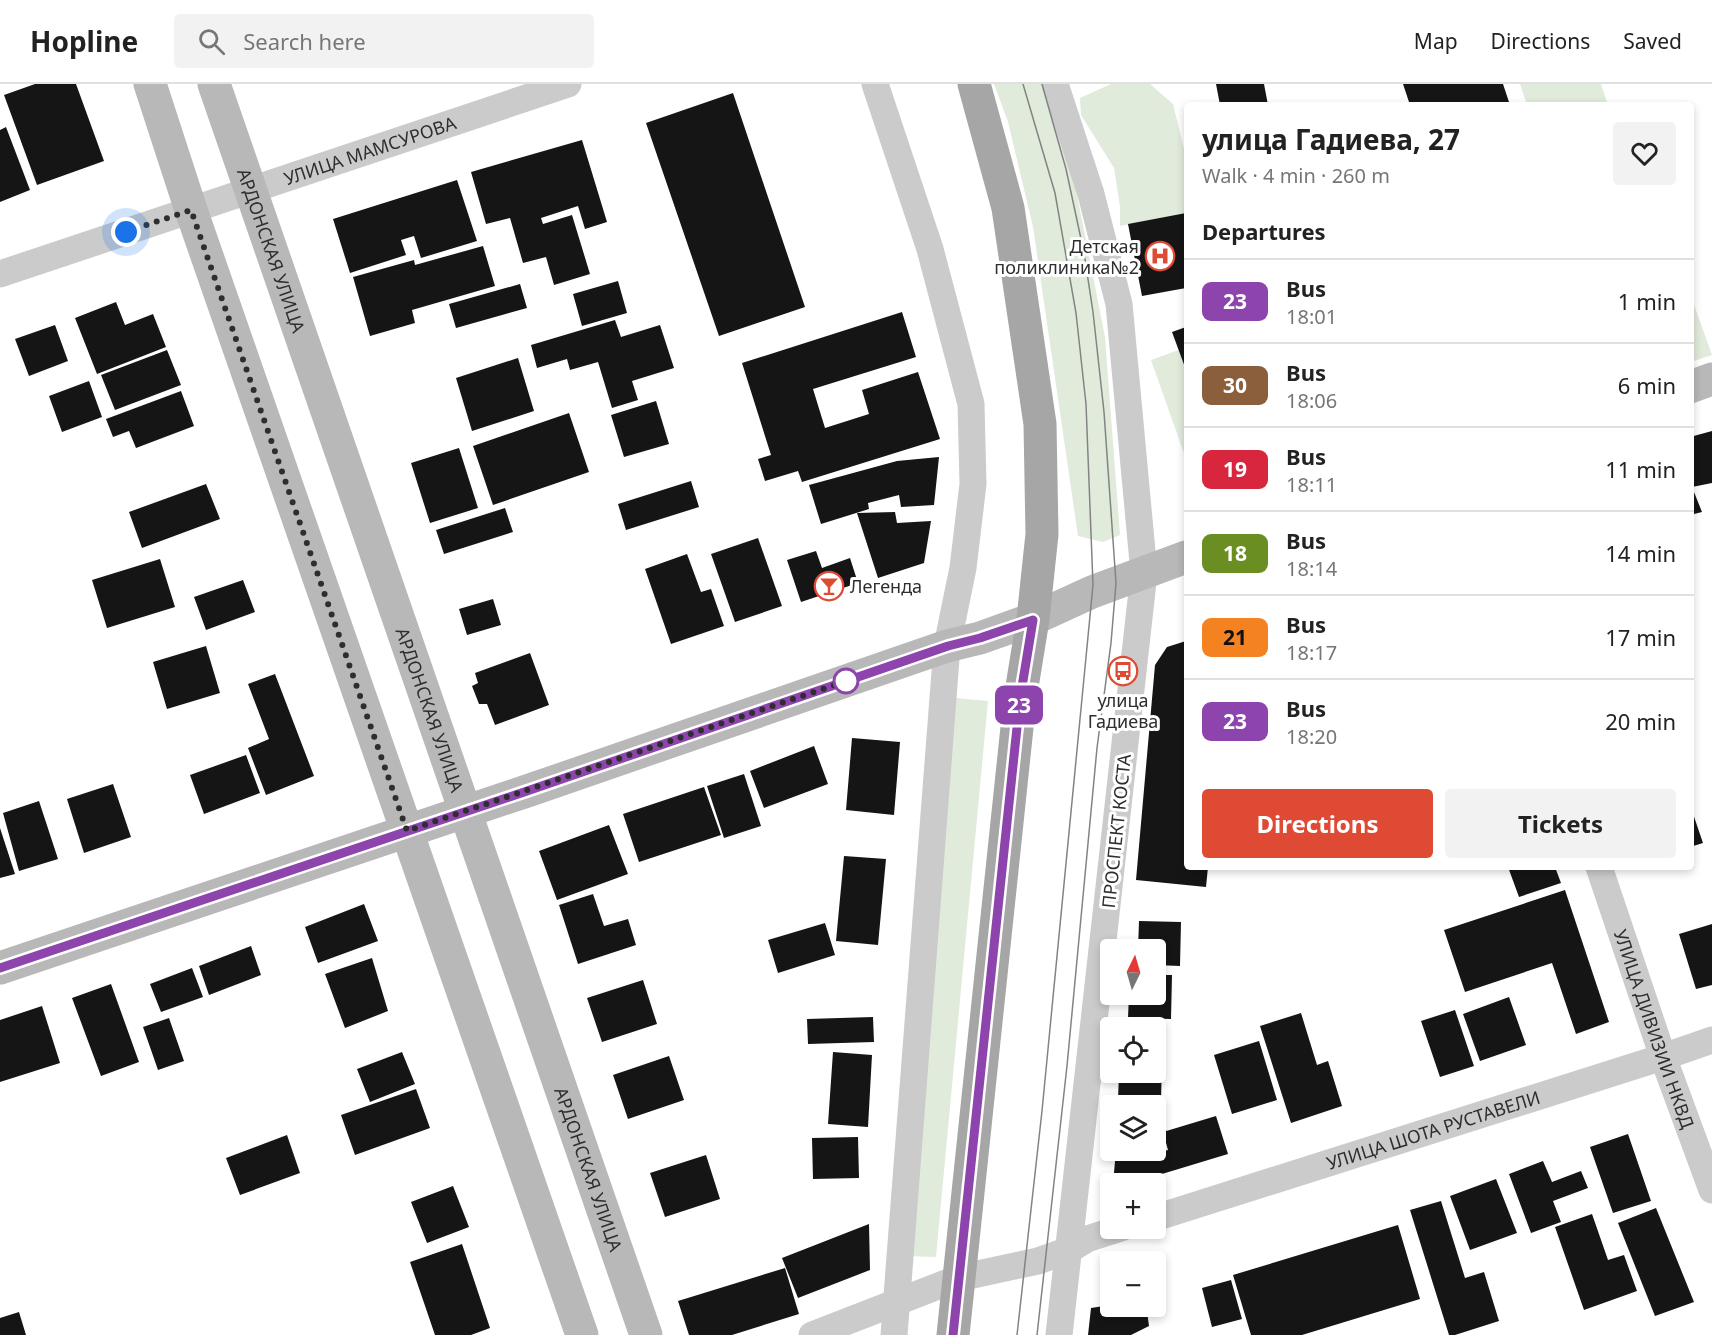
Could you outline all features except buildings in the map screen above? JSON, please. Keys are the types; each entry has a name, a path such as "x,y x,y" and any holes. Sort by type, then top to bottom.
{"main road":[{"path":"150,84 191,210 582,1335"},
{"name":"АРДОНСКАЯ УЛИЦА","path":"214,84 646,1335"},
{"path":"953,1335 1018,711 1033,620 1042,534 1040,424 1008,208 974,84"},
{"path":"1694,386 1712,379"},
{"path":"0,968 948,646 1033,620 1092,592 1184,558"}],"street":[{"name":"УЛИЦА МАМСУРОВА","path":"0,274 568,84"},
{"path":"875,84 930,249 971,404 973,484 963,568 948,646 894,1335"},
{"name":"ПРОСПЕКТ КОСТА","path":"1055,84 1091,194 1119,304 1144,573 1059,1335"},
{"name":"УЛИЦА ДИВИЗИИ НКВД","path":"1600,870 1663,1057 1712,1190"},
{"name":"УЛИЦА ШОТА РУСТАВЕЛИ","path":"1166,1215 1712,1040"},
{"path":"812,1335 959,1278 1038,1261 1069,1250 1087,1239 1100,1235"}],"green space":[{"path":"994,84 1044,84 1070,159 1105,337 1120,535 1103,542 1078,536 1033,227 1008,122"},
{"path":"1111,84 1150,84 1173,104 1184,149 1184,213 1120,226 1120,207 1114,168 1081,115 1080,98"},
{"path":"1520,84 1601,84 1607,102 1526,102"},
{"path":"1694,305 1712,355 1694,361"},
{"path":"1184,348 1184,453 1151,360"},
{"path":"956,698 988,701 936,1257 906,1256"}],"tram line":[{"path":"1017,1335 1042,1111 1093,585 1086,404 1076,313 1055,193 1023,84"},
{"path":"1037,1335 1116,583 1104,412 1093,312 1084,253 1066,169 1042,84"}],"bus line":[{"name":"23","path":"0,968 530,790 948,646 1033,620 1020,699 953,1335"}],"place":[{"name":"Детская поликлиника№2","path":"1160,256"},
{"name":"Легенда","path":"829,586"},
{"name":"улица Гадиева","path":"1123,671"}],"route":[{"path":"126,232 191,210 407,831 846,681"}]}
